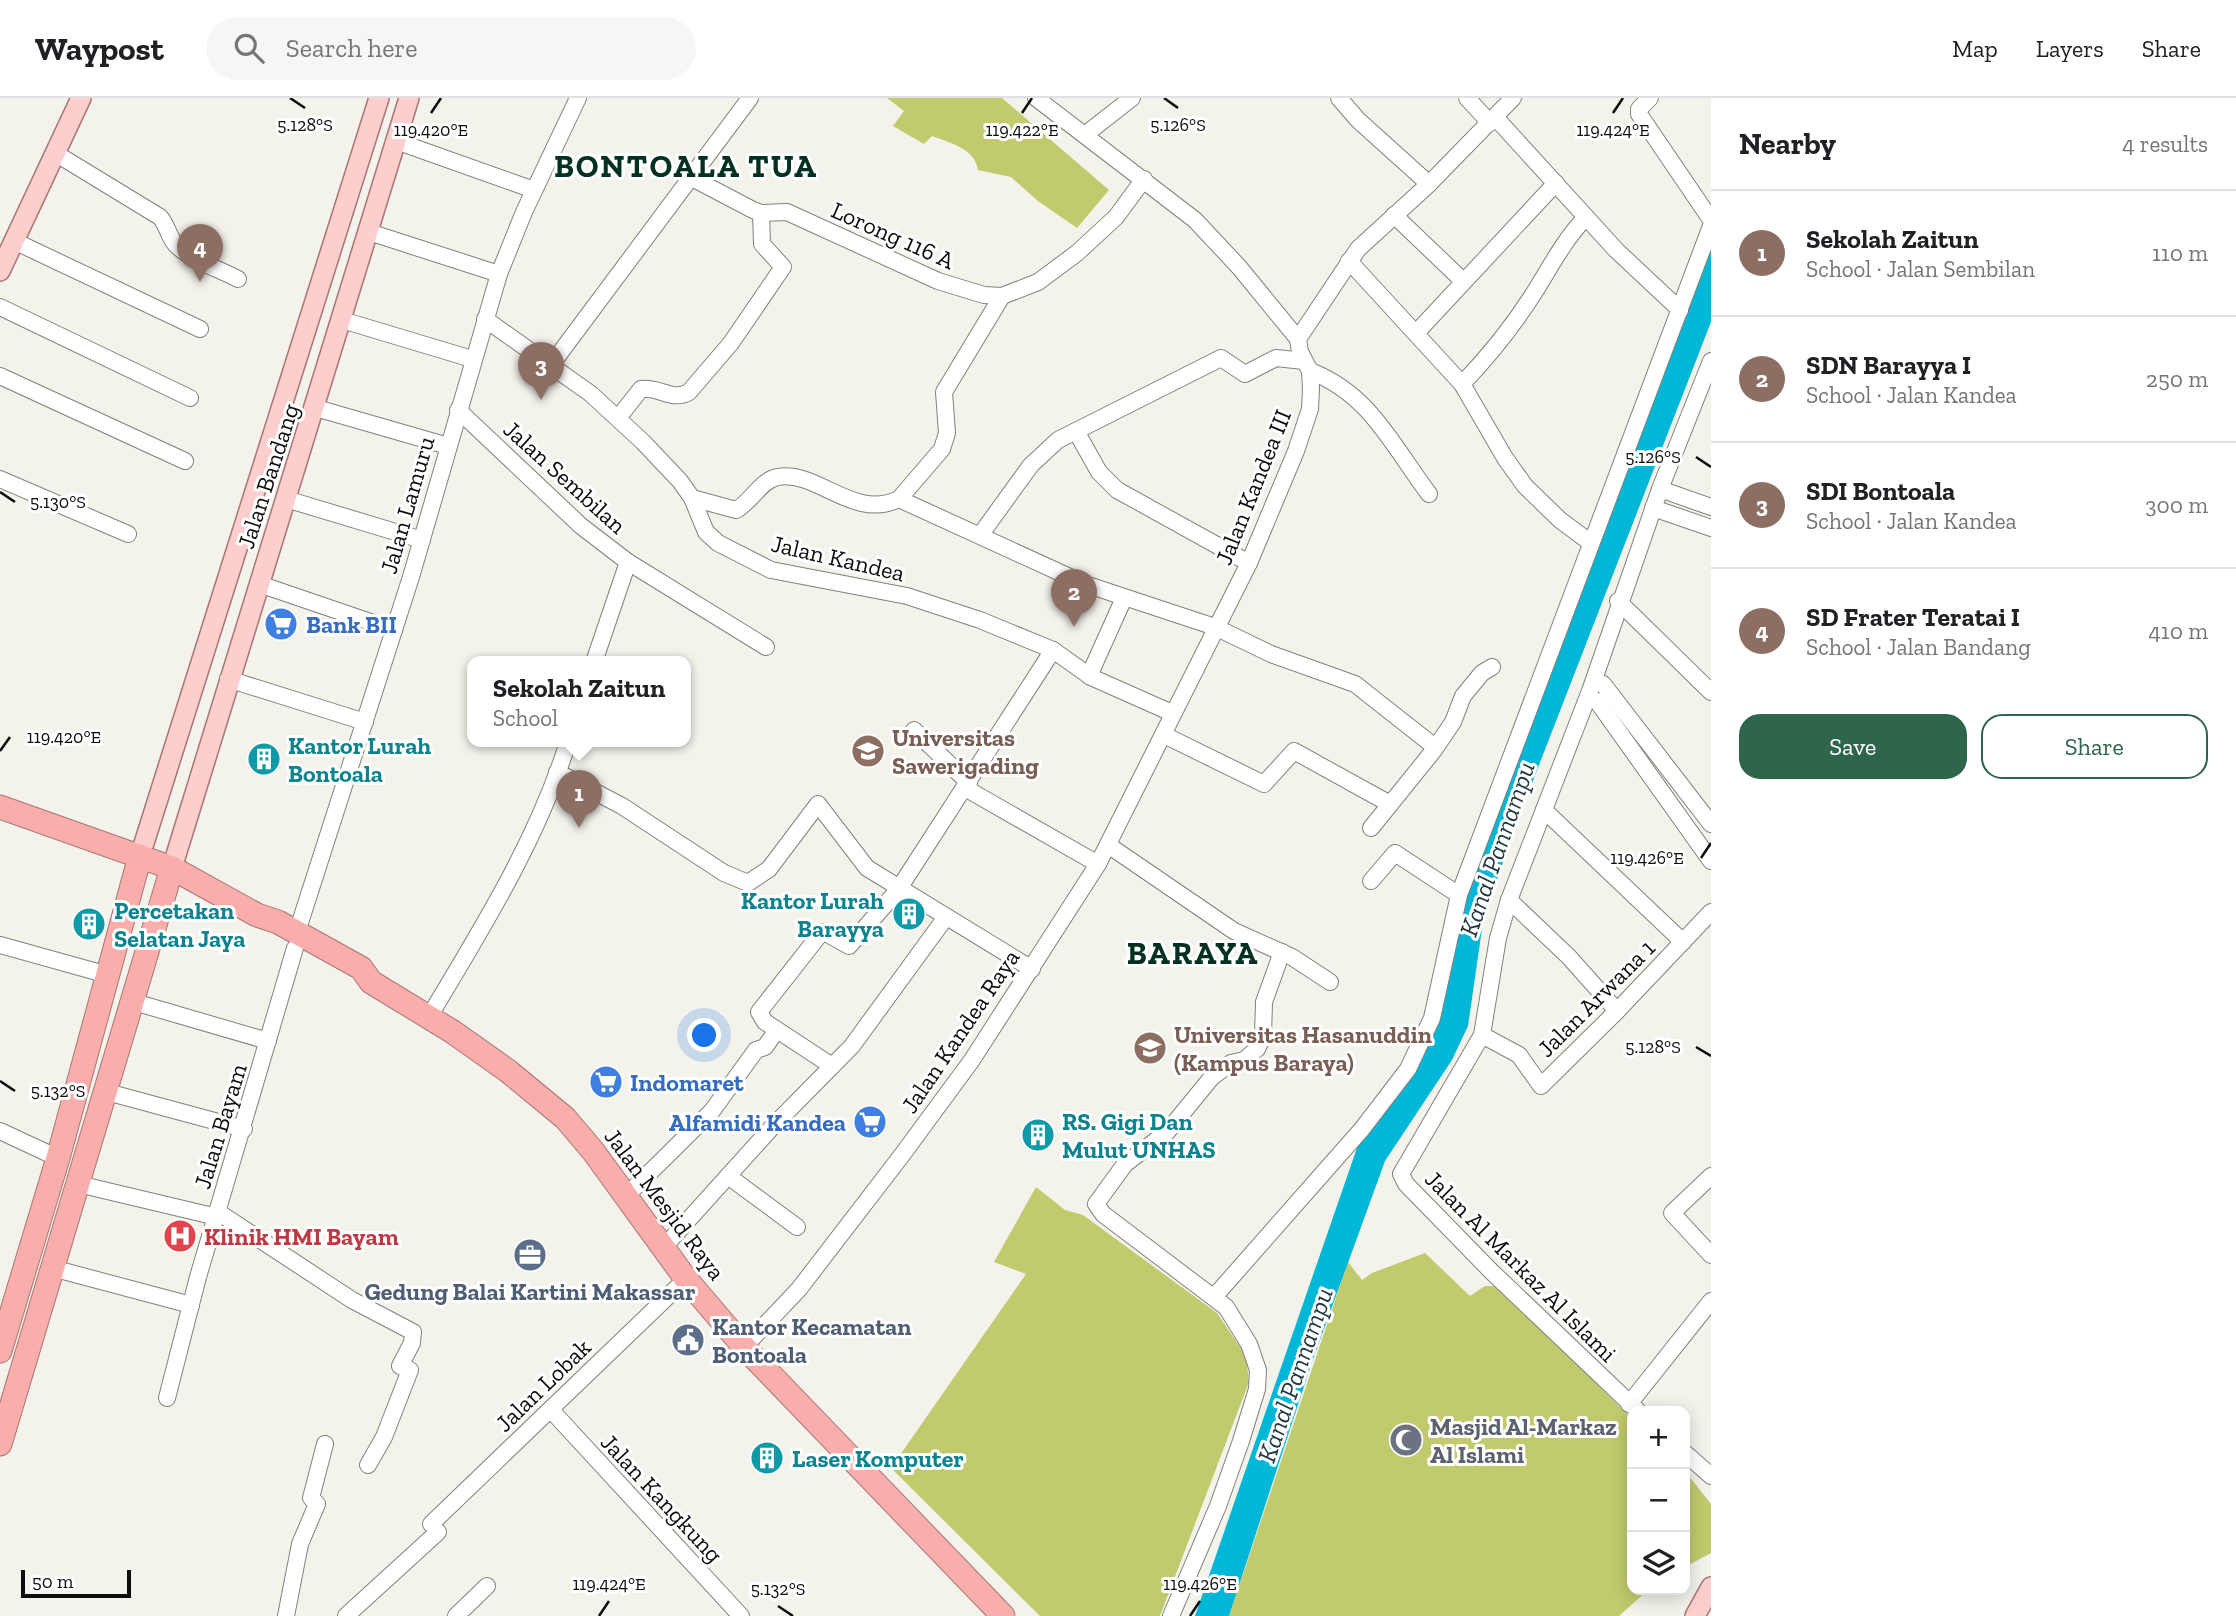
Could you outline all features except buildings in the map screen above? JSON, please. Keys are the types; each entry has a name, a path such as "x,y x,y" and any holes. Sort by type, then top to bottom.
{"highway":[{"name":"Jalan Mesjid Raya","path":"0,807 173,868 296,940 361,968 371,982 429,1017 508,1072 565,1118 686,1279 744,1347 1003,1616"},
{"path":"0,1351 58,1158 140,856"},
{"path":"0,1444 173,868"},
{"path":"16,1298 40,1306"}],"main road":[{"path":"0,271 81,98"},
{"name":"Jalan Bandang","path":"140,856 379,98"},
{"name":"Jalan Bandang","path":"173,868 409,98"},
{"path":"294,370 325,378"},
{"path":"1695,1616 1711,1587"}],"street":[{"name":"Jalan Lamuru","path":"296,940 422,540 472,359 499,274 576,98"},
{"path":"551,365 750,98"},
{"path":"1036,98 1144,179 1213,238 1298,339 1349,261 1373,232 1429,184 1513,98"},
{"path":"1086,134 1132,98"},
{"path":"1339,98 1357,120 1429,184"},
{"path":"1467,98 1556,183 1616,250 1680,310"},
{"path":"1650,98 1639,109 1639,114 1711,220"},
{"path":"396,141 534,190"},
{"path":"55,153 160,217 168,225 174,244 183,251 238,279"},
{"name":"Lorong 116 A","path":"692,178 761,213 787,212 938,281 984,295 1002,296"},
{"path":"692,498 736,510 772,478 786,476 848,501 890,503 899,499 942,449 947,433 944,392 1002,296 1038,282 1077,253 1116,216 1144,179"},
{"path":"1417,332 1556,183"},
{"path":"618,418 641,388 674,396 689,392 755,311 783,267 762,244 761,213"},
{"path":"1394,215 1463,281"},
{"path":"1462,384 1492,353 1534,294 1567,237 1586,217"},
{"path":"1214,1297 1362,1129 1408,1069 1432,1018 1459,895 1711,226"},
{"path":"369,232 499,274"},
{"path":"15,241 200,329"},
{"path":"1349,261 1462,384 1505,458 1525,486 1560,520 1591,543"},
{"path":"0,307 190,398"},
{"name":"Jalan Kandea","path":"485,319 551,365 618,418 668,466 692,498 706,532 712,538 765,567 930,603 1053,650 1089,676 1172,713"},
{"path":"342,320 472,359"},
{"name":"Jalan Kandea III","path":"1172,713 1249,563 1303,433 1310,409 1307,366 1298,339"},
{"path":"981,534 1031,466 1058,440 1221,358 1245,374 1276,358 1307,366 1334,381 1357,397 1429,494"},
{"name":"Jalan Al Markaz Al Islami","path":"1631,1406 1492,1272 1402,1179 1403,1168 1482,1035 1498,938 1509,900 1597,672 1618,601 1711,360"},
{"path":"0,376 185,461"},
{"path":"316,408 448,446"},
{"name":"Jalan Sembilan","path":"458,410 564,510 628,562 596,656"},
{"path":"1076,431 1099,472 1117,490 1249,563"},
{"path":"0,479 128,534"},
{"path":"1660,489 1711,507"},
{"path":"286,499 422,540"},
{"path":"899,499 981,534 1041,565 1124,598 1215,627 1271,654 1355,684 1435,747"},
{"path":"1653,508 1711,528"},
{"path":"628,562 766,647"},
{"path":"259,584 394,630"},
{"path":"1089,676 1124,598"},
{"path":"1618,601 1711,692"},
{"path":"832,1066 761,1019 759,1012 814,940 824,932 849,946 898,890 1053,650"},
{"path":"1371,828 1453,722 1463,696 1482,673 1492,667"},
{"path":"229,679 365,723"},
{"path":"1603,684 1711,824"},
{"path":"1597,701 1711,861"},
{"name":"Jalan Kandea Raya","path":"744,1347 780,1312 844,1233 972,1060 1098,864 1164,735 1172,713"},
{"path":"914,730 967,786 1098,864"},
{"path":"1164,735 1264,784 1294,751 1390,804"},
{"path":"429,1017 527,848 549,801 566,747"},
{"path":"557,772 622,806 724,873 748,883 762,876 818,804 860,862 898,890 1032,969"},
{"path":"1544,810 1683,942"},
{"path":"1108,845 1234,931 1282,953 1330,982"},
{"path":"1371,881 1395,853 1459,895"},
{"path":"1509,900 1569,957 1617,1011"},
{"name":"Jalan Arwana 1","path":"1482,1035 1519,1055 1541,1086 1711,912"},
{"path":"663,1248 852,1046 946,917"},
{"name":"Jalan Bayam","path":"167,1398 191,1305 244,1129 296,940"},
{"path":"0,945 108,975"},
{"path":"1171,1616 1218,1506 1257,1389 1258,1370 1249,1344 1226,1307 1103,1214 1096,1204 1125,1164 1167,1132 1212,1077 1231,1063 1244,1060 1261,1044 1264,1002 1282,953"},
{"path":"134,1002 268,1041"},
{"path":"626,1196 712,1111 757,1050 765,1047 777,1030"},
{"path":"107,1092 244,1129"},
{"path":"0,1131 58,1158"},
{"path":"728,1176 796,1227"},
{"path":"1711,1176 1672,1213 1711,1255"},
{"path":"78,1184 217,1214 352,1300 413,1332 412,1343 400,1366 410,1370 384,1437 368,1465"},
{"path":"52,1268 191,1305"},
{"name":"Jalan Lobak","path":"346,1616 686,1279"},
{"path":"1634,1406 1711,1301"},
{"name":"Jalan Kangkung","path":"551,1410 741,1616"},
{"path":"286,1616 300,1544 317,1504 311,1498 325,1444"},
{"path":"1690,1457 1711,1476"},
{"path":"456,1616 486,1586"}],"green space":[{"path":"887,98 1002,98 1109,190 1077,228 1038,201 1011,177 978,170 972,156 961,147 932,136 924,144 893,126 904,111"},
{"path":"1036,1187 1065,1210 1083,1215 1217,1313 1246,1356 1249,1382 1160,1616 1040,1616 891,1468 1026,1274 994,1262"},
{"path":"1425,1253 1470,1296 1485,1286 1499,1286 1627,1414 1627,1595 1642,1595 1619,1616 1229,1616 1348,1262 1362,1280 1372,1273"},
{"path":"1690,1477 1711,1504 1711,1553 1690,1564"}],"water":[{"name":"Kanal Pannampu","path":"1711,239 1711,322 1513,832 1483,922 1468,1026 1452,1060 1385,1161 1312,1362 1229,1616 1195,1616 1358,1145 1421,1049 1459,901"}],"place":[{"name":"SD Frater Teratai I","path":"200,282"},
{"name":"SDI Bontoala","path":"541,400"},
{"name":"Bank BII","path":"281,624"},
{"name":"SDN Barayya I","path":"1074,627"},
{"name":"Universitas Sawerigading","path":"868,751"},
{"name":"Kantor Lurah Bontoala","path":"264,759"},
{"name":"Sekolah Zaitun","path":"579,828"},
{"name":"Kantor Lurah Barayya","path":"909,914"},
{"name":"Percetakan Selatan Jaya","path":"89,924"},
{"name":"Universitas Hasanuddin (Kampus Baraya)","path":"1150,1048"},
{"name":"Indomaret","path":"606,1082"},
{"name":"Alfamidi Kandea","path":"870,1122"},
{"name":"RS. Gigi Dan Mulut UNHAS","path":"1038,1135"},
{"name":"Klinik HMI Bayam","path":"180,1236"},
{"name":"Gedung Balai Kartini Makassar","path":"530,1255"},
{"name":"Kantor Kecamatan Bontoala","path":"688,1340"},
{"name":"Masjid Al-Markaz Al Islami","path":"1406,1440"},
{"name":"Laser Komputer","path":"767,1458"}],"district":[{"name":"BONTOALA TUA","path":"686,166"},
{"name":"BARAYA","path":"1193,953"}]}
